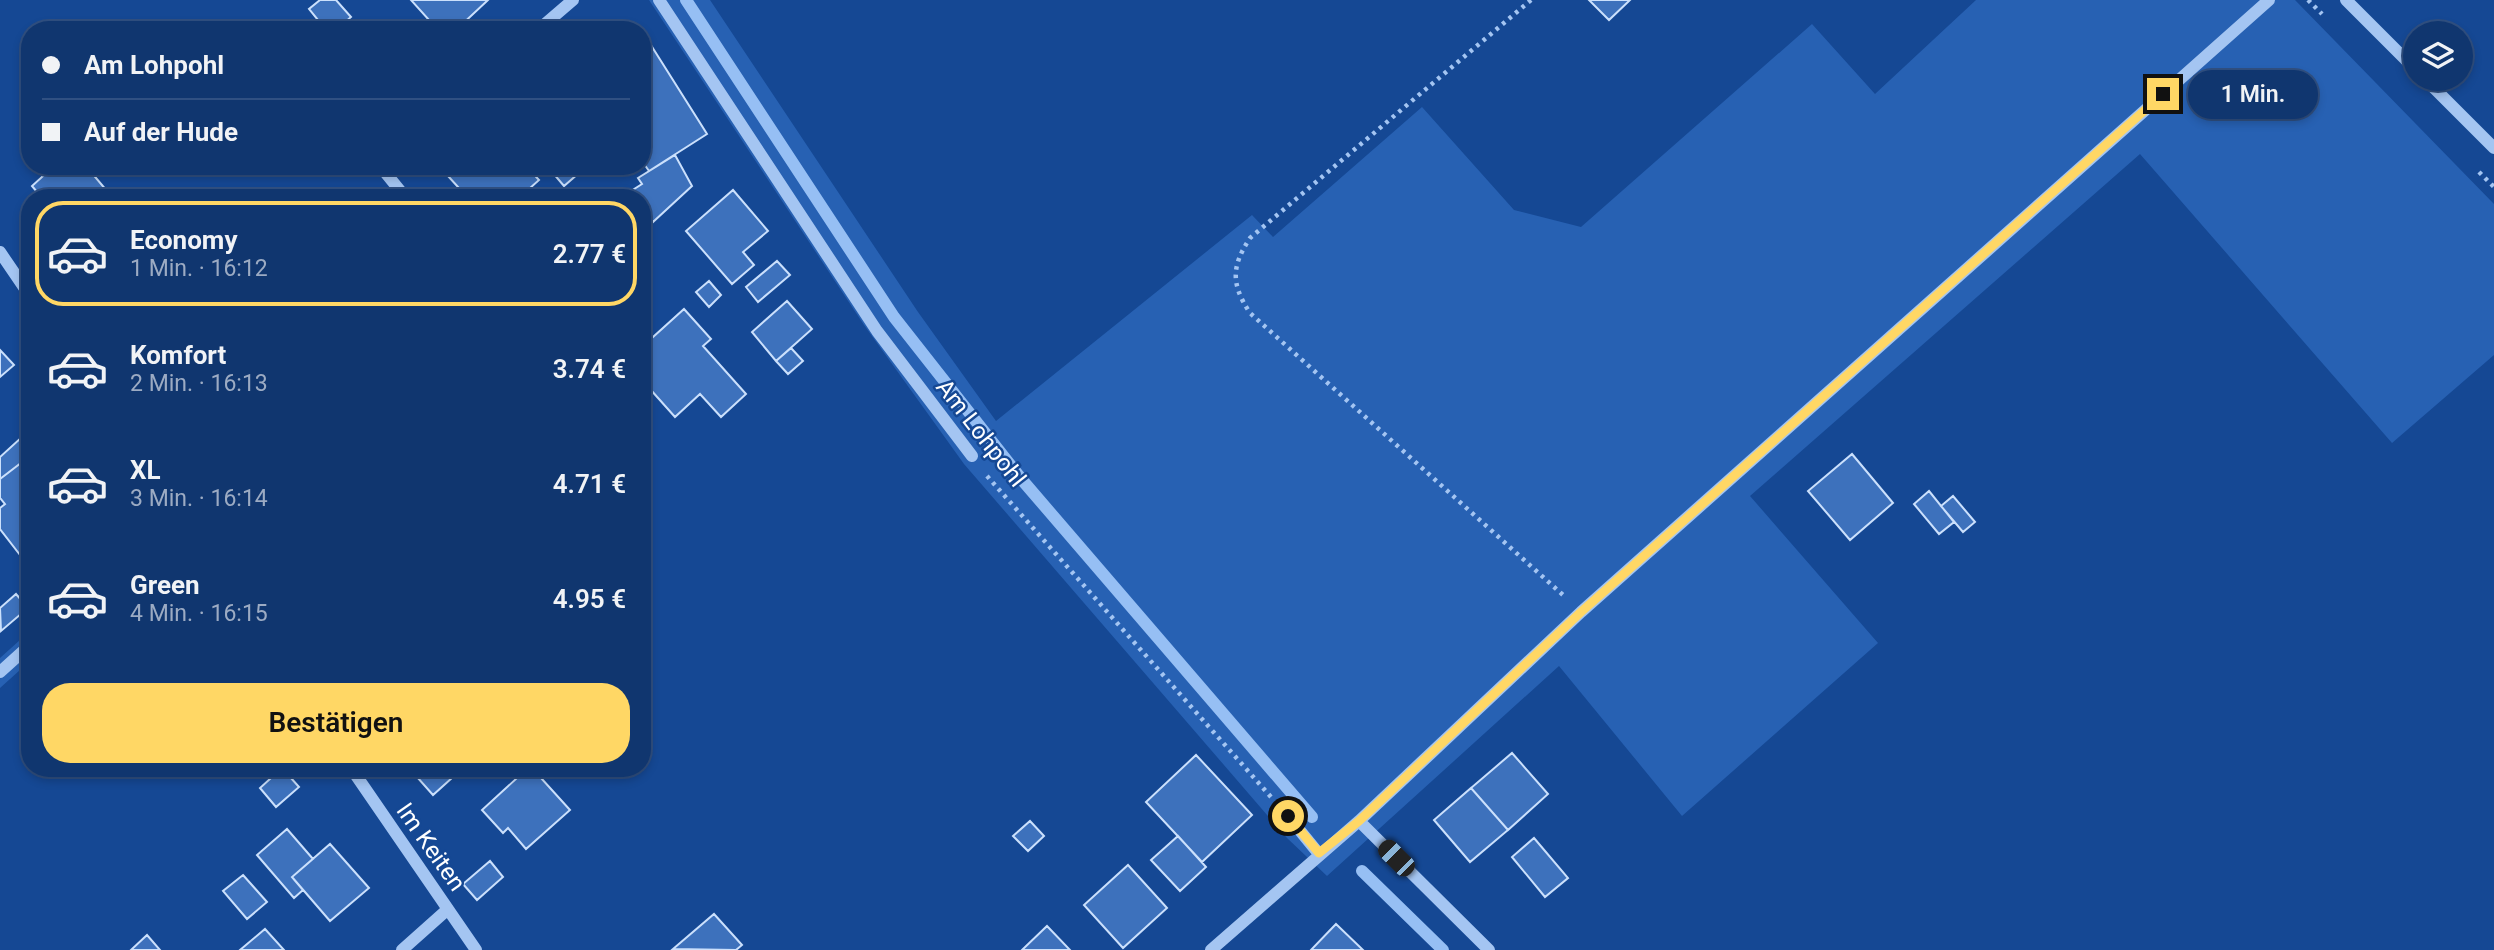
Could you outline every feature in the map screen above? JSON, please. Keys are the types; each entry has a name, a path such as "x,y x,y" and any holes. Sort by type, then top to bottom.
{"street":[{"path":"548,21 573,0"},
{"name":"Am Lohpohl","path":"659,0 877,331 972,456"},
{"path":"1211,950 1319,853 1359,821 1581,612 2269,0"},
{"path":"2346,0 2403,57"},
{"path":"2437,91 2494,148"},
{"path":"388,175 399,189"},
{"path":"0,251 21,282"},
{"path":"0,672 21,653"},
{"name":"Im Keiten","path":"357,777 476,950"},
{"path":"1288,816 1319,853"},
{"path":"1359,821 1489,950"},
{"path":"402,950 448,909"}],"path":[{"path":"1531,0 1250,238 1237,257 1236,277 1238,295 1250,313 1581,612"},
{"name":"Am Lohpohl","path":"972,456 1020,516 1288,816"}],"shaded area":[{"path":"649,0 710,0 918,312 996,421 1252,215 1273,237 1422,107 1514,210 1581,227 1812,24 1875,94 1976,0 2295,0 2494,204 2494,355 2392,443 2140,154 1750,496 1878,643 1682,816 1559,666 1327,876 1287,838 964,464 864,325"},
{"path":"21,639 21,669 0,688 0,658"}],"building":[{"path":"320,0 336,0 351,17 346,21 319,21 309,9"},
{"path":"411,0 488,0 466,21 430,21"},
{"path":"1589,0 1630,0 1609,20"},
{"path":"651,45 707,134 651,170"},
{"path":"675,155 692,186 653,222 651,189 634,189 642,184 638,178 651,175 651,170"},
{"path":"44,175 94,175 105,189 34,189 32,186"},
{"path":"534,175 539,180 529,189 460,189 448,176"},
{"path":"555,175 577,175 564,186"},
{"path":"733,190 768,231 743,252 754,265 732,284 686,231"},
{"path":"777,261 790,275 758,302 746,287"},
{"path":"709,281 721,295 709,307 696,292"},
{"path":"787,301 812,329 776,361 752,332"},
{"path":"684,309 711,339 703,346 746,394 721,417 700,394 675,417 651,390 651,339"},
{"path":"791,348 803,361 788,374 776,361"},
{"path":"0,350 14,365 0,377"},
{"path":"21,438 21,463 0,479 0,457"},
{"path":"1852,454 1893,503 1850,540 1808,491"},
{"path":"21,463 21,556 0,529 0,508 5,504 0,498 0,479"},
{"path":"1929,491 1954,522 1939,534 1914,504"},
{"path":"1953,496 1975,522 1963,532 1941,506"},
{"path":"16,594 21,600 21,614 1,631 0,608"},
{"path":"1512,753 1548,794 1508,830 1471,788"},
{"path":"1196,755 1252,815 1202,862 1146,802"},
{"path":"272,777 290,777 299,787 276,807 260,788"},
{"path":"417,777 453,777 433,795"},
{"path":"518,777 540,777 570,810 526,849 508,828 503,833 482,810"},
{"path":"1471,788 1508,830 1470,862 1434,820"},
{"path":"1030,821 1044,836 1028,851 1013,836"},
{"path":"287,829 313,859 292,877 303,890 294,898 257,855"},
{"path":"1178,836 1206,867 1180,891 1151,860"},
{"path":"1534,838 1568,878 1545,897 1512,857"},
{"path":"330,844 369,888 330,921 292,877"},
{"path":"490,861 503,877 477,900 463,884"},
{"path":"1128,865 1167,908 1123,948 1084,905"},
{"path":"243,875 267,902 247,919 223,891"},
{"path":"714,914 742,945 736,950 673,949"},
{"path":"1336,924 1363,950 1311,950"},
{"path":"1047,926 1070,950 1022,950"},
{"path":"265,929 284,950 240,950"},
{"path":"147,935 160,950 131,950"}],"waterway":[{"path":"686,0 894,317 1023,481 1312,817"},
{"path":"1362,871 1443,950"}],"route":[{"path":"1288,816 1319,853 1359,821 1581,612 2163,94"}]}
